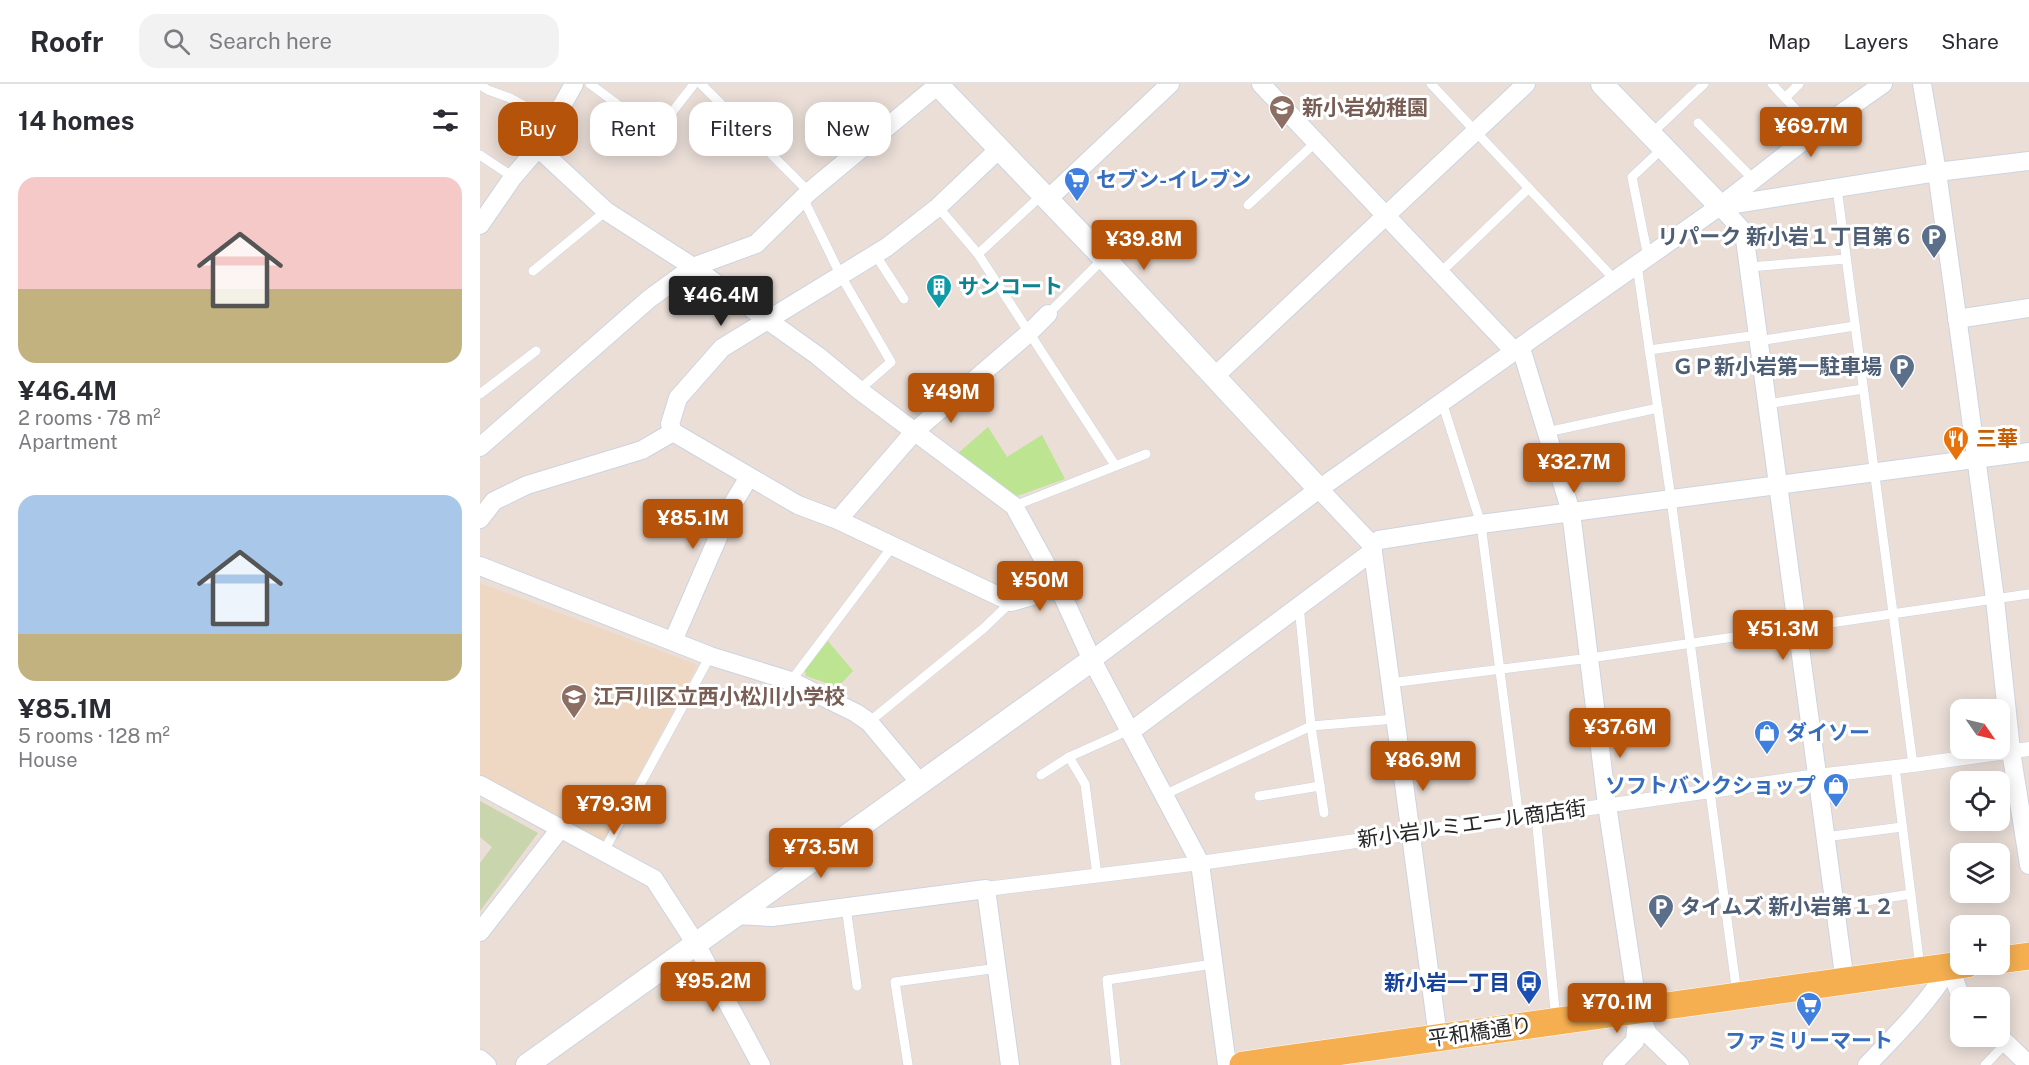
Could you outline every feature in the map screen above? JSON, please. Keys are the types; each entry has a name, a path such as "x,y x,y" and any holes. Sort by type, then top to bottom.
{"main road":[{"path":"2010,959 2029,956"},
{"name":"平和橋通り","path":"1243,1065 1293,1062 1438,1037 1950,967"}],"street":[{"path":"564,102 573,84"},
{"path":"480,447 649,299 693,267 756,244 806,195 938,84 1104,258 1372,548 1438,1037"},
{"path":"1046,196 1170,84"},
{"path":"1261,84 1440,273 1518,350 1547,432 1571,512 1607,805 1638,1010 1648,1034 1680,1065"},
{"path":"1214,377 1526,84"},
{"path":"1602,84 1744,232 1845,982"},
{"path":"527,1065 1092,660 1319,489 1720,206 1816,131 1882,84"},
{"path":"1922,84 1937,172 1995,599 2020,750 2029,865"},
{"path":"999,149 938,207 875,254 722,348 678,398 670,424 673,432 798,505 838,520 1011,602 1059,588"},
{"path":"480,225 513,177 531,156"},
{"path":"547,156 606,211 693,267 818,356 859,390 1014,506 1059,588 1092,660 1200,863 1227,1065"},
{"path":"1720,206 1937,172 2029,161"},
{"path":"1957,319 2029,308"},
{"path":"838,520 914,432 1048,314"},
{"path":"480,519 495,501 527,485 642,450 673,432"},
{"path":"1129,730 1299,606 1379,540 1481,524 2029,452"},
{"path":"674,641 732,505 749,477"},
{"path":"480,566 710,656 791,681 869,722 921,784"},
{"name":"新小岩ルミエール商店街","path":"986,889 1200,863 1710,790 2020,750"},
{"path":"480,785 654,879 696,944 761,1065"},
{"path":"480,932 560,829"},
{"path":"735,915 772,917 986,889 1010,1065"},
{"path":"1867,1065 1950,975"},
{"path":"1612,1065 1635,1041 1638,1010"},
{"path":"2010,1047 2029,1065"},
{"path":"480,1059 487,1065"}],"lane":[{"path":"590,84 656,133 694,84"},
{"path":"701,84 806,195 841,276 891,362 859,390"},
{"path":"1431,84 1615,280"},
{"path":"1704,84 1657,141 1632,177 1649,350 1738,996"},
{"path":"1772,84 1816,131"},
{"path":"1785,98 1799,84"},
{"path":"480,85 517,102"},
{"path":"1698,123 1754,180"},
{"path":"1248,205 1316,142"},
{"path":"480,154 513,177"},
{"path":"1440,273 1529,188"},
{"path":"1837,188 1913,765"},
{"path":"978,254 1046,196"},
{"path":"938,207 978,254 1115,465"},
{"path":"533,271 606,211"},
{"path":"875,254 904,299"},
{"path":"1048,314 1104,258"},
{"path":"1749,267 1846,259"},
{"path":"1649,350 1855,326"},
{"path":"480,394 536,351"},
{"path":"1767,404 1863,389"},
{"path":"1442,402 1481,524 1519,818"},
{"path":"1547,432 1658,408"},
{"path":"1014,506 1146,454"},
{"path":"791,681 892,547"},
{"path":"1390,683 1590,658 2029,594"},
{"path":"869,722 984,628 1011,602"},
{"path":"1299,606 1311,726 1324,813"},
{"path":"604,851 710,656"},
{"path":"1164,795 1311,726 1395,719"},
{"path":"1041,775 1069,757 1129,730"},
{"path":"1069,757 1085,784 1097,875"},
{"path":"1894,767 1921,971"},
{"path":"1259,796 1320,786"},
{"path":"1536,816 1556,1021"},
{"path":"1825,837 1902,827"},
{"path":"1834,906 1911,894"},
{"path":"846,907 857,986"},
{"path":"1116,1065 1107,980 1213,964"},
{"path":"908,1065 895,982 998,968"},
{"path":"1985,1065 1997,1047"}],"shaded area":[{"name":"江戸川区立西小松川小学校","path":"480,583 698,665 603,842 480,775"}],"green space":[{"path":"988,427 1007,457 1042,435 1065,479 1017,496 956,455"},
{"path":"828,641 853,671 838,687 806,676 805,670"},
{"path":"480,801 538,833 480,911 480,863 492,847 480,837"}],"place":[{"name":"新小岩幼稚園","path":"1282,131"},
{"name":"セブン-イレブン","path":"1077,203"},
{"name":"リパーク 新小岩１丁目第６","path":"1934,260"},
{"name":"サンコート","path":"939,310"},
{"name":"ＧＰ新小岩第一駐車場","path":"1902,390"},
{"name":"三華","path":"1956,462"},
{"name":"江戸川区立西小松川小学校","path":"574,720"},
{"name":"ダイソー","path":"1767,756"},
{"name":"ソフトバンクショップ","path":"1836,809"},
{"name":"タイムズ 新小岩第１２","path":"1661,930"},
{"name":"新小岩一丁目","path":"1529,1006"},
{"name":"ファミリーマート","path":"1809,1028"}]}
